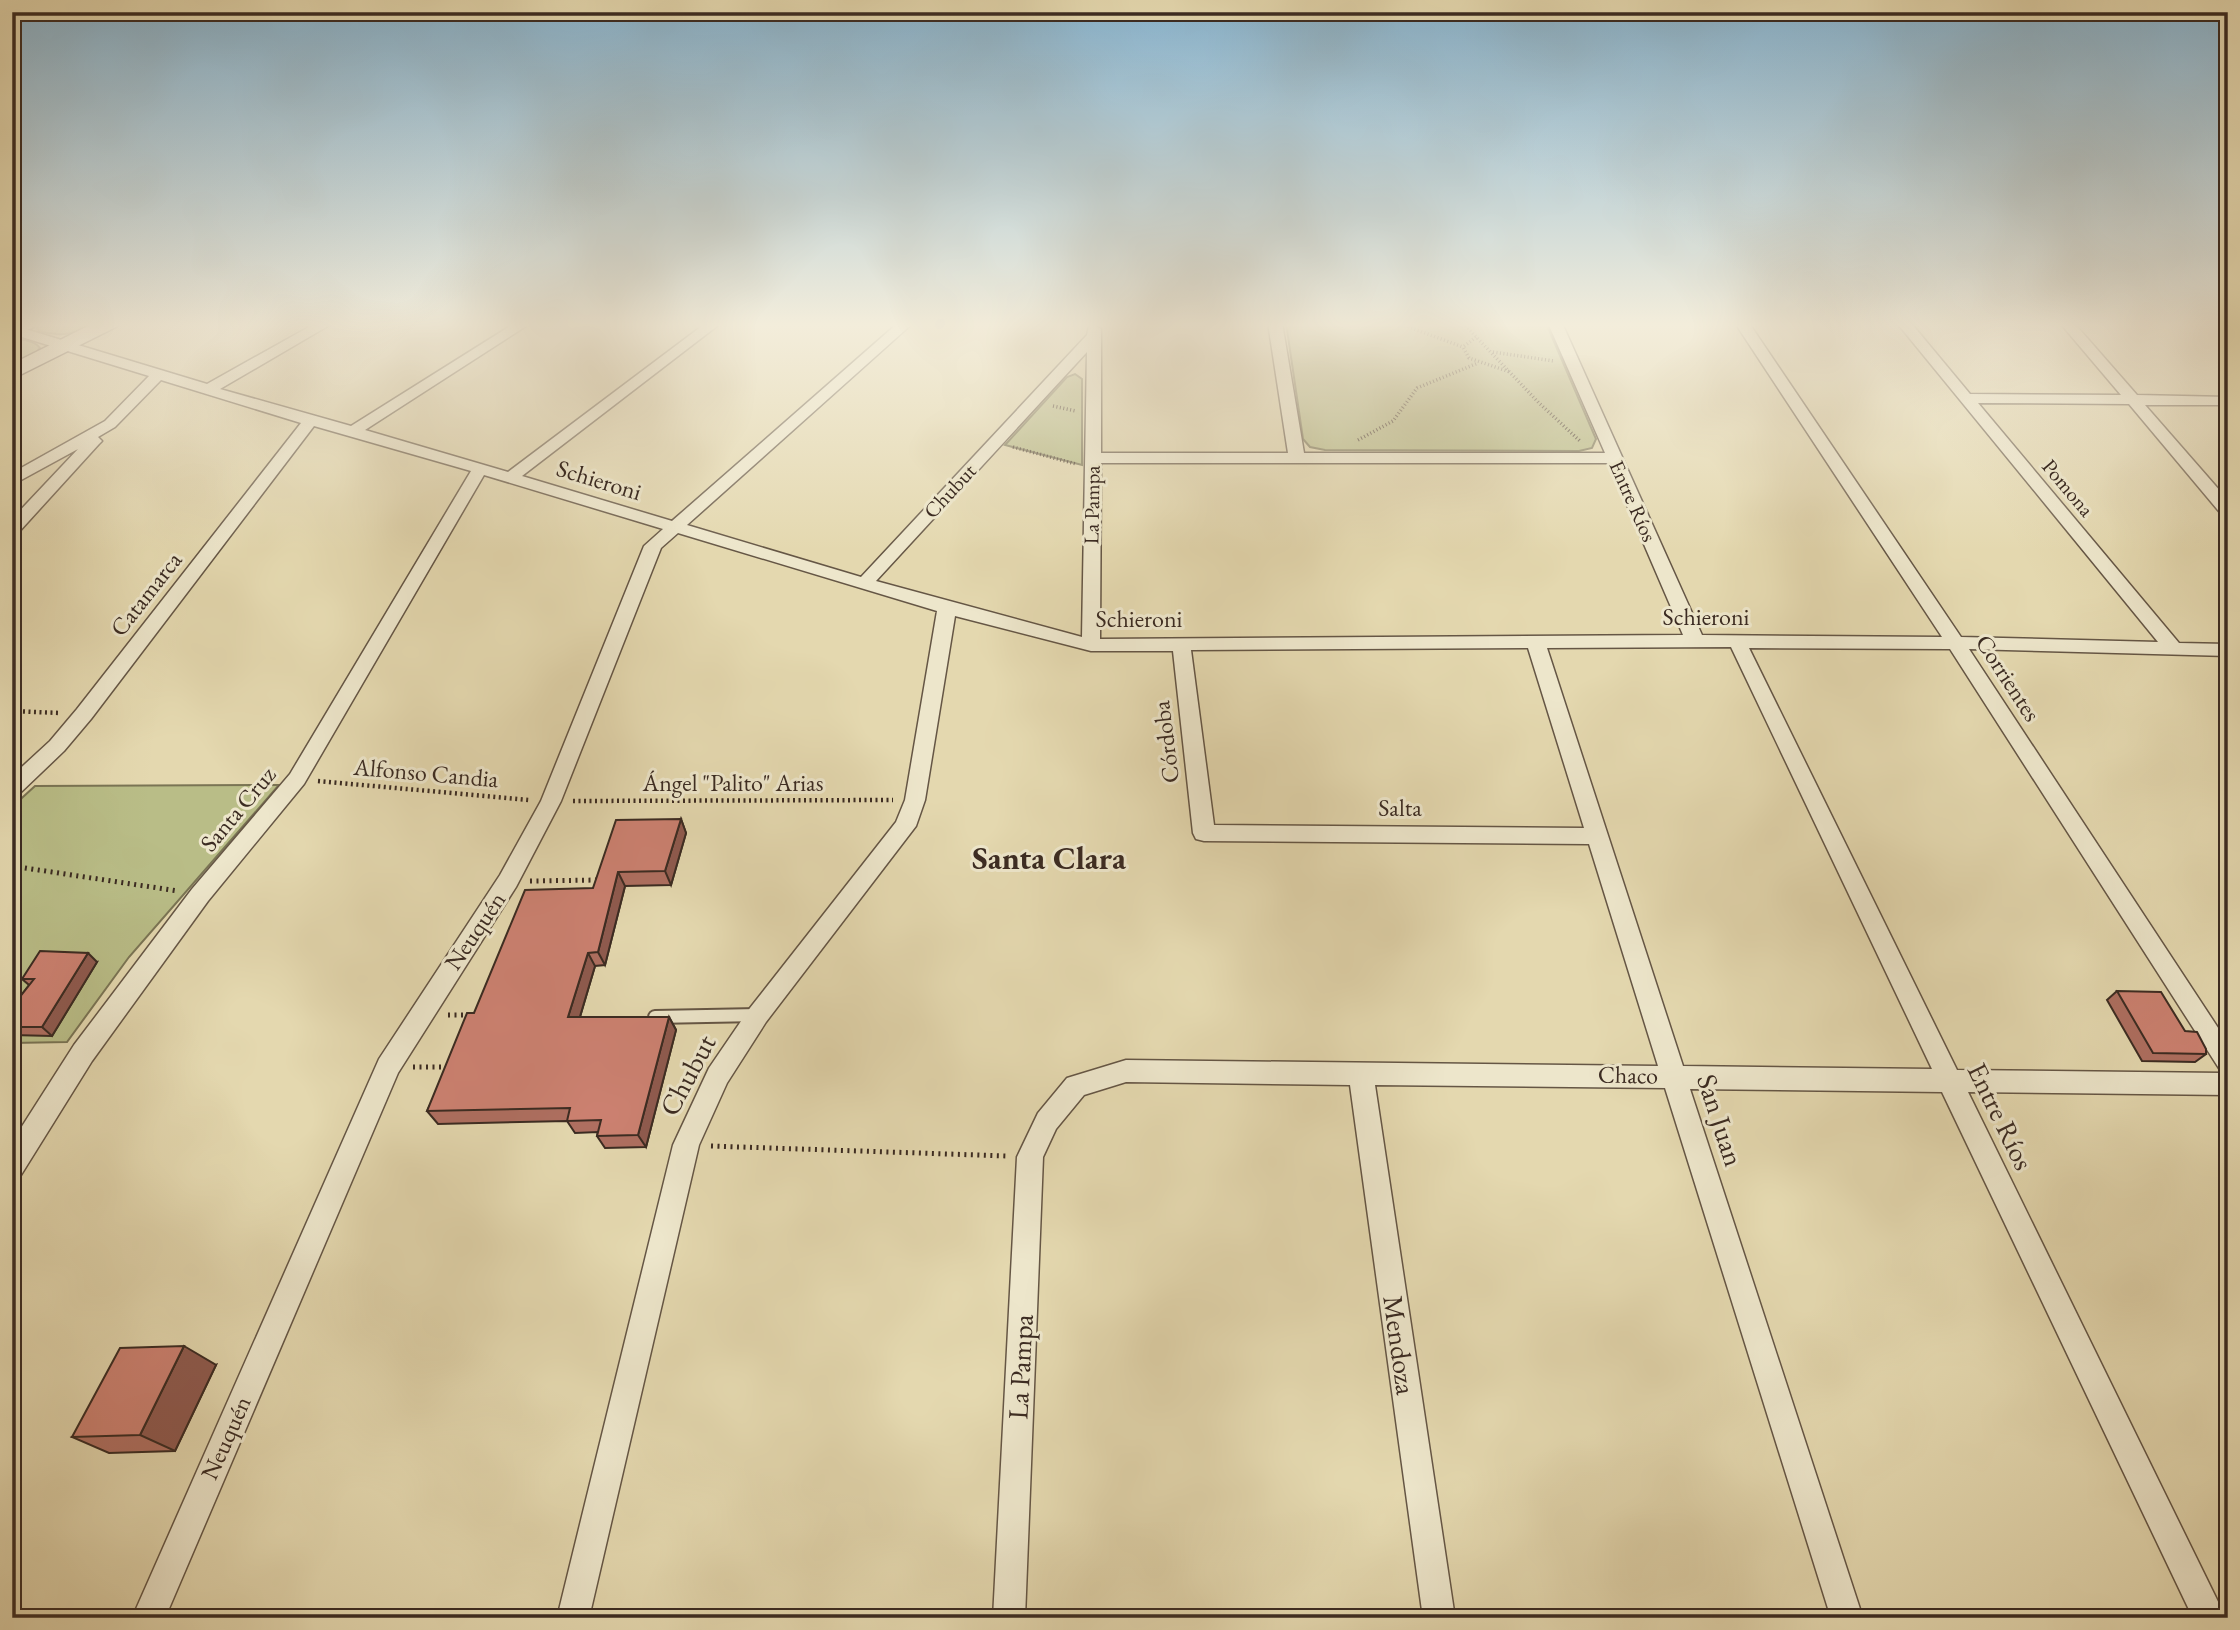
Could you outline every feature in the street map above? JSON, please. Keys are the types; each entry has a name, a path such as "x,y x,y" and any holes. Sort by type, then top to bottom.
{"street":[{"path":"12,529 134,399"},
{"name":"Schieroni","path":"241,399 864,584 1091,645 1696,640 2228,650"},
{"path":"353,431 404,399"},
{"path":"510,478 614,399"},
{"name":"Neuquén","path":"148,1618 388,1067 419,1015 508,881 551,802 653,545 676,528 821,399"},
{"name":"Chubut","path":"864,584 1034,399"},
{"name":"La Pampa","path":"1091,645 1092,399"},
{"path":"1287,399 1297,458"},
{"name":"Entre Ríos","path":"1588,399 1696,640"},
{"name":"Corrientes","path":"1793,399 1956,643 2228,1064"},
{"name":"Pomona","path":"1967,399 2174,649"},
{"path":"2054,399 2228,401"},
{"path":"2131,400 2228,511"},
{"name":"Catamarca","path":"12,789 57,746 84,714 310,421"},
{"path":"12,480 110,424"},
{"path":"1092,463 1297,458 1613,458"},
{"name":"Santa Cruz","path":"12,1166 83,1053 200,895 297,779 480,470"},
{"name":"Chubut","path":"573,1618 686,1145 718,1076 758,1015 905,826 915,800 947,608"},
{"name":"San Juan","path":"1535,641 1847,1618"},
{"name":"Entre Ríos","path":"1737,641 2210,1618"},
{"name":"Córdoba","path":"1181,643 1204,834"},
{"name":"Salta","path":"1204,834 1597,836"},
{"name":"Chaco","path":"1047,1121 1076,1086 1126,1071 2228,1084"},
{"name":"Mendoza","path":"1361,1073 1439,1618"},
{"name":"La Pampa","path":"1009,1618 1030,1157 1047,1121"}],"lane":[{"path":"635,1018 758,1015"}],"path":[{"path":"1350,444 1393,421 1409,399"},
{"path":"1536,399 1585,445 1613,458"},
{"path":"1032,402 1092,414"},
{"path":"996,442 1092,463"},
{"path":"12,711 84,714"},
{"name":"Alfonso Candia","path":"297,779 551,802"},
{"name":"Ángel \"Palito\" Arias","path":"551,802 915,800"},
{"path":"12,866 200,895"},
{"path":"508,881 599,880"},
{"path":"419,1015 485,1015"},
{"path":"388,1067 452,1067"},
{"path":"686,1145 1030,1157"}],"green space":[{"path":"1047,399 1082,399 1082,465 1005,445"},
{"path":"1297,399 1579,399 1596,439 1592,448 1579,451 1325,450 1310,447 1303,439"},
{"path":"279,785 129,957 67,1042 12,1043 12,807 35,786"}],"building":[{"path":"681,819 665,871 618,872 598,952 588,953 568,1017 669,1017 638,1135 597,1136 601,1120 567,1121 570,1108 427,1111 467,1013 474,1013 525,890 593,888 616,820"},
{"path":"40,951 88,953 42,1027 12,1027 12,1007 34,979 22,979"},
{"path":"2117,991 2161,992 2185,1031 2197,1032 2206,1054 2153,1053"},
{"path":"184,1346 140,1435 72,1437 120,1348"}],"district":[{"name":"Santa Clara","path":"1049,858"}]}
